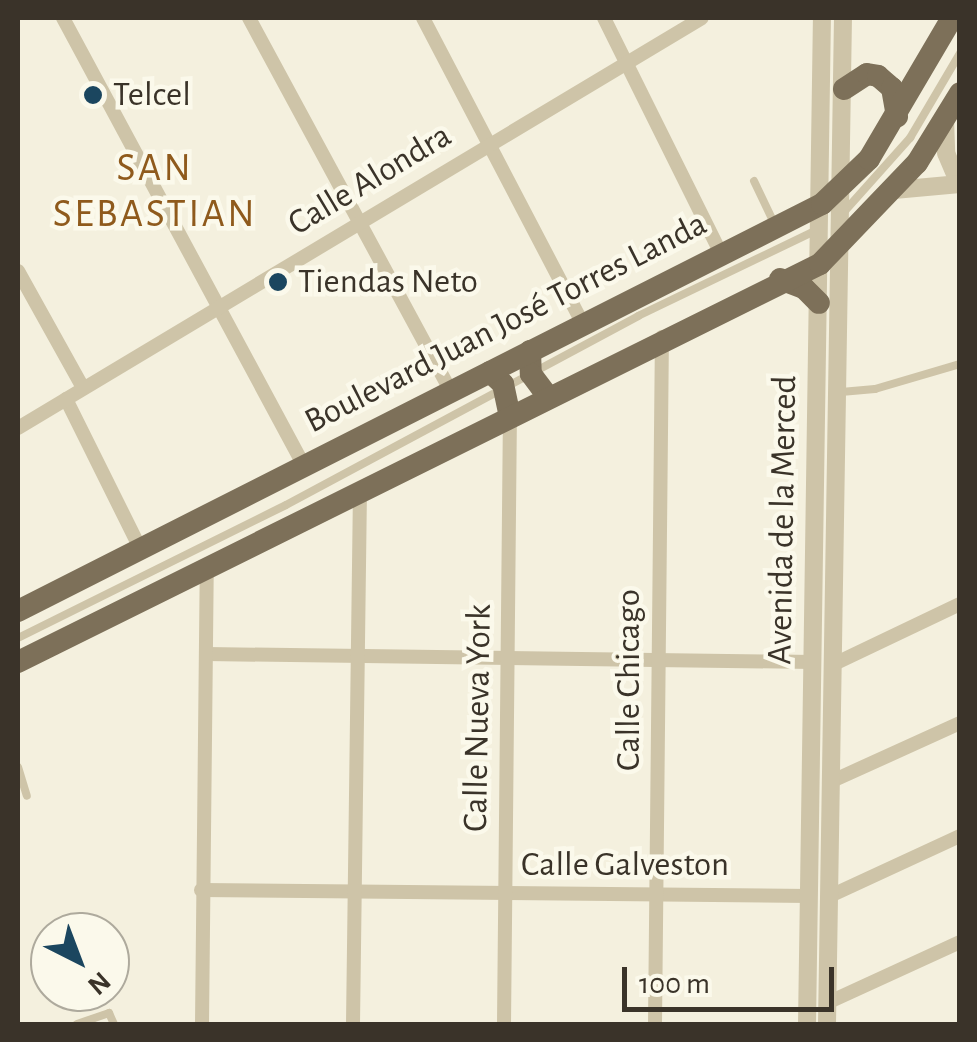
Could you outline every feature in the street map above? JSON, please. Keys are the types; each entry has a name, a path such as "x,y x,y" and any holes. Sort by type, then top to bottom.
{"main road":[{"name":"Boulevard Juan José Torres Landa","path":"20,602 141,550 303,464 490,372 531,363 584,326 775,227 836,202 897,117 952,18"},
{"path":"844,89 867,74 878,76 892,88 897,117"},
{"path":"18,662 360,488 508,402 547,395 780,279 820,264 894,190 960,92"},
{"path":"780,279 804,288 819,303"},
{"path":"531,363 547,395"},
{"path":"490,372 508,402"}],"street":[{"path":"63,18 303,464"},
{"path":"250,18 451,391"},
{"path":"423,18 584,326"},
{"path":"604,18 721,254"},
{"name":"Calle Alondra","path":"18,428 702,18"},
{"name":"Avenida de la Merced","path":"807,1024 809,896 841,392 842,242 822,18"},
{"name":"Avenida de la Merced","path":"827,1024 830,782 823,663 820,229 836,202 844,89 844,18"},
{"path":"894,190 959,184 946,153 945,118"},
{"path":"18,271 82,388"},
{"name":"Calle Chicago","path":"655,1024 662,336"},
{"path":"66,399 141,550"},
{"name":"Calle Nueva York","path":"504,1024 508,402"},
{"path":"353,1024 360,488"},
{"path":"202,1024 206,567"},
{"path":"207,654 509,653 823,663 960,604"},
{"path":"830,782 960,723"},
{"path":"830,896 960,836"},
{"name":"Calle Galveston","path":"201,890 809,896"},
{"path":"828,1003 960,942"}],"lane":[{"path":"836,202 910,138 960,54"},
{"path":"754,182 775,227"},
{"path":"18,638 508,402 531,363 820,229"},
{"path":"841,392 875,389 960,364"},
{"path":"18,767 28,796"},
{"path":"78,1024 109,1013 114,1024"}],"place":[{"name":"Telcel","path":"93,95"},
{"name":"Tiendas Neto","path":"278,282"}],"district":[{"name":"SAN SEBASTIAN","path":"155,191"}]}
